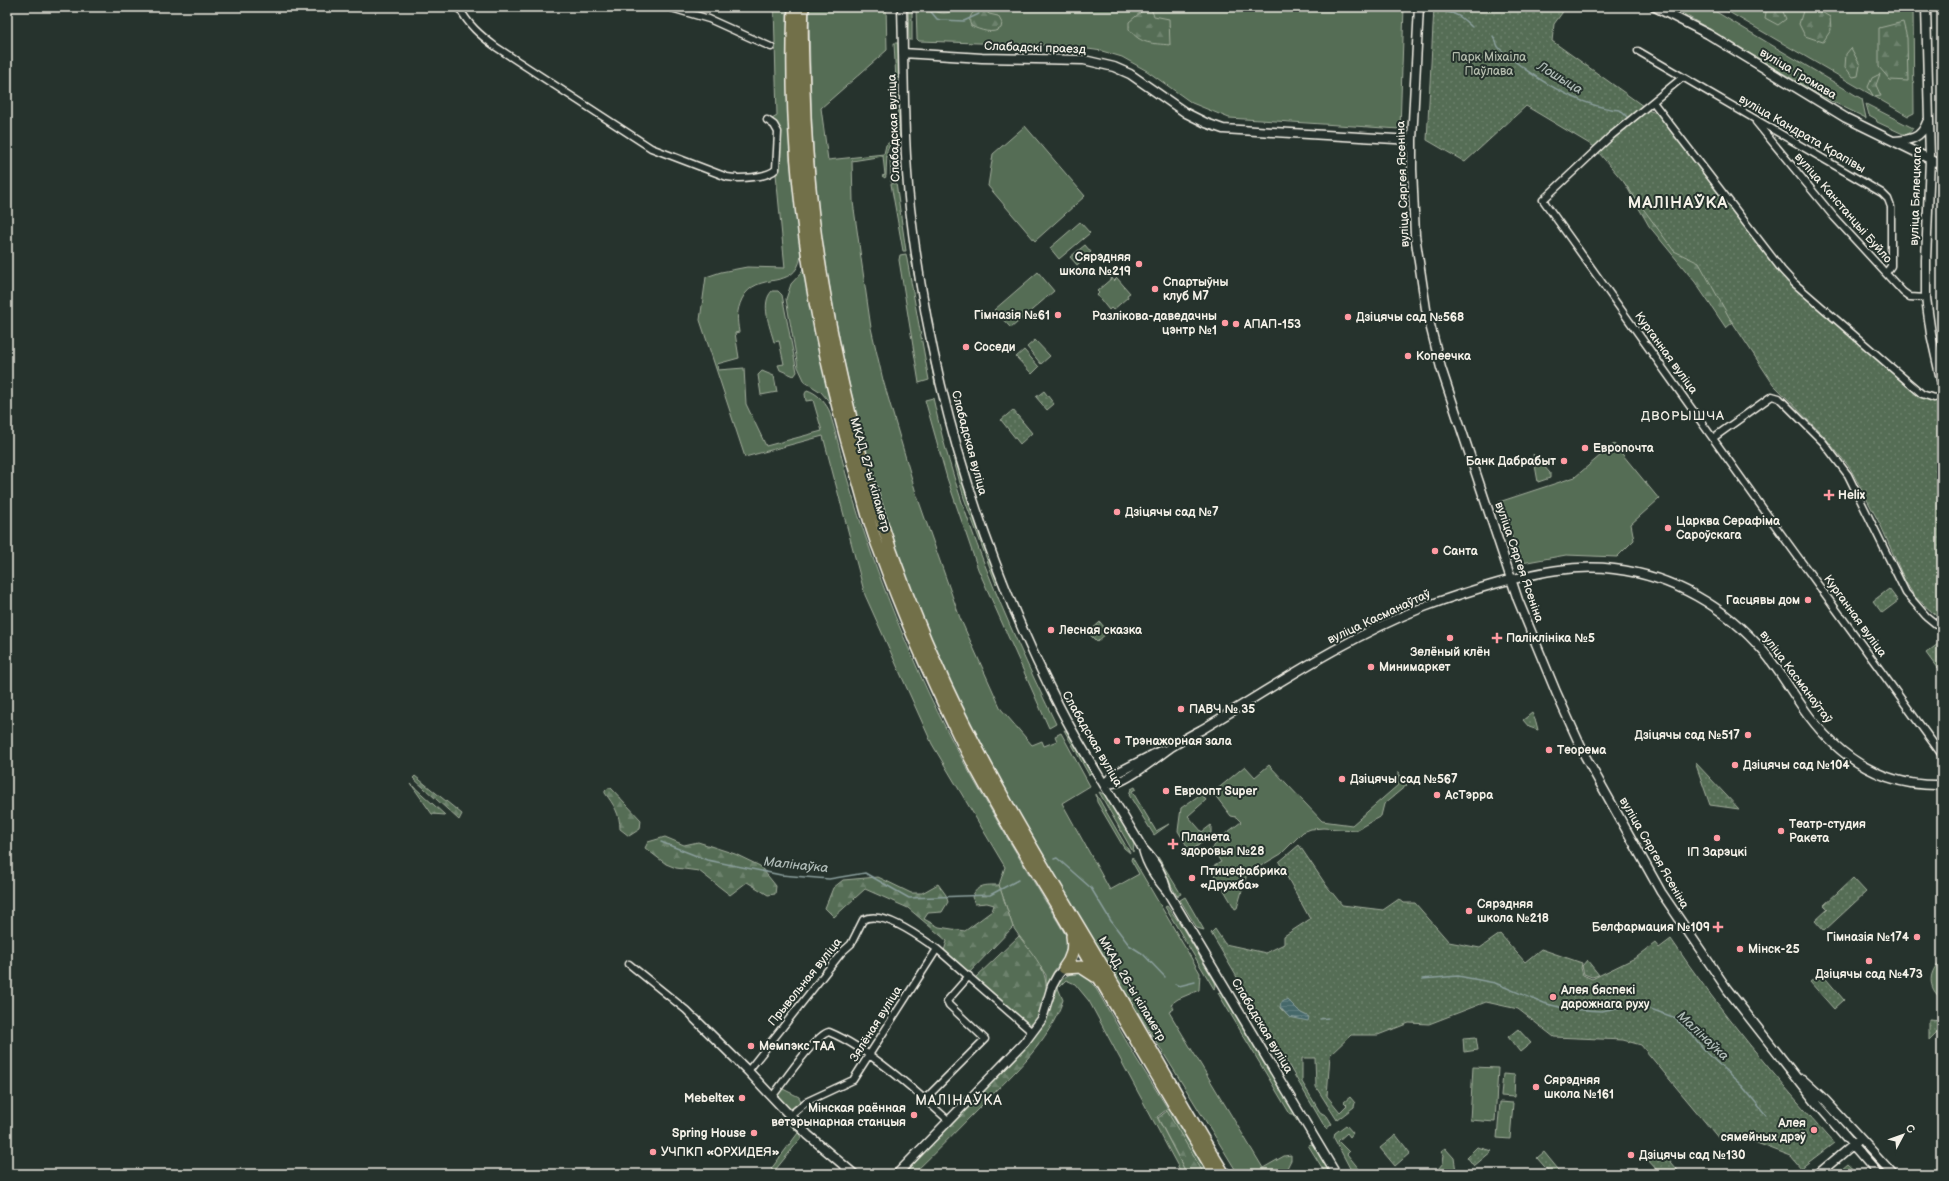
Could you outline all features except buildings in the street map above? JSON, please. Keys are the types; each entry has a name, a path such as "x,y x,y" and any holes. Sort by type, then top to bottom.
{"highway":[{"path":"794,7 792,51 799,107"},
{"path":"799,107 804,7"},
{"name":"МКАД, 27-ы кіламетр","path":"799,107 796,151 805,245 823,346 846,439 878,547 934,684 961,739 1012,822"},
{"name":"МКАД, 26-ы кіламетр","path":"1012,822 1100,981 1221,1172"},
{"name":"МКАД, 26-ы кіламетр","path":"1012,822 1221,1172"},
{"path":"1064,968 1071,958 1073,951 1071,931"},
{"path":"1064,968 1081,967 1100,981"}],"main road":[{"name":"Слабадская вуліца","path":"902,7 905,126 910,209 934,351 951,429 975,509 1017,616 1060,708 1143,849 1152,857 1164,878 1167,891 1336,1174"},
{"name":"вуліца Сяргея Ясеніна","path":"1419,7 1412,140 1415,235 1428,318 1441,368 1511,580 1553,686 1585,756 1661,892 1709,964 1785,1063 1818,1105 1878,1174"},
{"name":"вуліца Громава","path":"1655,7 1708,34 1823,104 1942,165"},
{"name":"вуліца Бялецкага","path":"1926,7 1930,159 1926,298 1931,334 1942,384"},
{"name":"Слабадскі праезд","path":"903,53 982,58 1084,60 1114,67 1130,74 1186,113 1223,129 1412,140"},
{"path":"1893,141 1916,138 1924,130 1928,120"},
{"name":"вуліца Касманаўтаў","path":"1104,784 1115,774 1150,755 1172,746 1318,660 1383,626 1424,607 1511,580 1558,569 1588,567 1613,568 1639,573 1685,590 1720,610 1746,632 1777,668 1820,730 1831,743 1852,760 1872,771 1902,781 1919,784 1942,785"},
{"path":"897,1174 1032,1032 1044,1013 1055,980 1064,968"},
{"path":"695,1019 748,1071 789,1116 854,1174"},
{"name":"вуліца Сяргея Ясеніна","path":"1785,1063 1825,1100 1893,1174"},
{"path":"1818,1174 1860,1138"}],"street":[{"path":"459,7 469,24 476,32 496,47 651,148 727,177 737,179 749,178 771,173 776,169 778,132 774,125 767,120"},
{"path":"668,7 709,19 771,47"},
{"name":"вуліца Кандрата Крапівы","path":"1638,51 1882,193 1888,199 1890,207 1890,266 1886,273"},
{"name":"Курганная вуліца","path":"1683,77 1590,155 1543,200 1942,755"},
{"path":"1653,102 1782,270 1794,283 1922,394 1934,398 1942,396"},
{"name":"вуліца Канстанцыі Буйло","path":"1752,118 1834,217 1906,294 1914,297 1926,298"},
{"path":"1713,438 1772,396 1779,398 1831,452 1848,475 1906,593 1926,616 1942,629"},
{"name":"Прывольная вуліца","path":"748,1071 842,952 851,944 863,920 873,917 905,927 936,949"},
{"path":"936,949 1032,1032"},
{"name":"Зялёная вуліца","path":"789,1116 806,1102 853,1080 936,949"},
{"path":"629,964 695,1019"},
{"path":"925,1099 985,1039 949,1005 947,1001 969,976"},
{"path":"772,1097 798,1063 824,1033 829,1032 837,1035 868,1056 925,1099 948,1120"}],"green space":[{"path":"774,7 787,7 790,158 801,256 797,267 791,274 784,278 757,285 749,290 742,299 738,316 739,332 735,333 739,358 717,364 718,370 744,368 746,404 766,446 822,431 813,400 806,401 805,394 807,390 820,398 829,410 849,484 872,556 895,617 912,656 946,729 965,765 1068,939 1069,945 1067,955 1051,977 1046,996 1046,975 1013,927 999,885 1005,867 932,744 865,595 823,436 745,457 700,320 706,277 721,272 747,267 785,268 776,174 779,166 780,130 772,119 777,116"},
{"path":"809,7 886,7 887,50 821,108 828,160 884,154 886,145 892,140 887,151 885,178 882,176 885,175 883,156 852,161 853,202 871,328 883,380 916,493 960,618 1001,709 1032,745 1042,741 1044,746 1057,741 1055,736 1061,733 1090,786 1062,803 1110,890 1139,874 1131,860 1132,857 1200,973 1199,990 1178,999 1171,1004 1174,1009 1169,1012 1263,1168 1284,1156 1291,1155 1291,1160 1284,1174 1238,1174 1104,958 1026,826 963,709 921,615 882,506 866,450 851,394 828,280 820,223 815,169"},
{"path":"908,7 912,7 912,40 909,40"},
{"path":"916,7 1404,7 1400,129 1229,118 1192,103 1147,71 1122,57 1102,51 1067,46 919,41 917,39"},
{"path":"931,7 956,7 956,10 939,13"},
{"path":"981,7 989,14 998,16 1002,23 1001,28 990,31 971,26 970,17"},
{"path":"1147,7 1150,7 1154,16 1169,19 1170,45 1142,41 1129,29 1129,22"},
{"name":"Парк Міхаіла Паўлава","path":"1434,7 1564,7 1562,13 1554,24 1552,41 1650,111 1658,113 1779,270 1812,304 1921,396 1938,400 1942,409 1942,621 1915,597 1905,581 1881,526 1850,468 1823,435 1773,384 1729,317 1699,263 1674,251 1623,181 1593,146 1526,106 1465,162 1427,140"},
{"path":"1672,7 1708,7 1862,99 1866,118 1823,97"},
{"path":"1720,7 1913,7 1914,113 1908,116"},
{"path":"1767,7 1781,7 1786,19 1778,25 1765,18"},
{"path":"1818,10 1830,17 1831,30 1823,42 1805,36 1799,24 1803,11"},
{"path":"1903,22 1907,38 1908,81 1890,80 1879,67 1879,28"},
{"path":"894,43 898,43 902,133 899,137"},
{"path":"1851,48 1860,65 1858,76 1853,77 1845,67 1846,54"},
{"path":"1880,74 1876,85 1881,96 1874,97 1868,87 1872,78"},
{"path":"1866,104 1913,128 1909,134 1903,134 1877,122 1876,119 1869,115"},
{"path":"1025,126 1085,196 1035,241 988,186 993,154"},
{"path":"893,146 895,181 891,182 890,155"},
{"path":"1611,159 1627,164 1741,315 1726,328 1695,282 1649,226"},
{"path":"896,183 906,251 903,251 891,184"},
{"path":"1080,222 1090,233 1059,259 1050,248"},
{"path":"1085,245 1091,252 1077,265 1070,257"},
{"path":"906,254 929,380 919,383 899,260 900,255"},
{"path":"910,254 913,256 937,382 935,385"},
{"path":"804,261 817,341 832,405 821,392 805,382 798,367 786,299 791,284 802,272"},
{"path":"1038,272 1054,291 1011,328 994,310"},
{"path":"1112,278 1114,281 1117,278 1130,293 1127,295 1128,297 1113,310 1111,308 1109,310 1097,295 1099,293 1097,291"},
{"path":"772,291 778,291 782,295 797,372 794,376 780,370 778,365 784,364 779,341 774,342 768,322 766,308 768,296"},
{"path":"1035,340 1050,356 1041,364 1027,347"},
{"path":"1024,350 1039,367 1032,374 1016,357"},
{"path":"762,371 774,376 777,392 761,395 758,375"},
{"path":"1044,391 1054,404 1047,410 1036,397"},
{"path":"933,398 943,440 969,524 1001,605 1056,724 1049,728 978,569 947,478 925,400"},
{"path":"1013,410 1032,433 1020,444 1001,420"},
{"path":"1614,444 1659,499 1631,524 1634,540 1617,557 1566,555 1522,563 1499,502 1575,477"},
{"path":"1533,454 1550,473 1550,478 1538,482"},
{"path":"953,457 960,471 999,581 996,584 964,498"},
{"path":"1889,589 1898,601 1882,613 1873,601"},
{"path":"1100,622 1108,632 1097,642 1088,633"},
{"path":"1942,641 1942,665 1937,668 1926,653"},
{"path":"1532,713 1538,730 1529,727 1523,720"},
{"path":"1064,730 1068,732 1091,773 1089,775"},
{"path":"1695,762 1739,809 1710,805"},
{"path":"1269,765 1322,821 1352,825 1398,785 1398,772 1407,785 1384,804 1381,816 1356,830 1323,828 1311,829 1303,832 1281,854 1247,874 1237,908 1235,909 1211,868 1221,862 1212,849 1220,838 1241,822 1236,817 1231,816 1214,794 1215,791 1245,766 1255,777"},
{"path":"415,776 462,814 459,820 413,778"},
{"path":"411,784 445,815 432,814"},
{"path":"1135,787 1136,789 1132,791 1156,831 1169,824 1154,835 1129,795 1131,789"},
{"path":"608,788 611,788 641,820 640,829 629,836 620,829 616,810 605,793"},
{"path":"1099,792 1106,795 1134,844 1133,852"},
{"path":"1096,794 1130,853 1124,848 1097,802"},
{"path":"1201,794 1206,800 1188,816 1202,832 1211,825 1211,833 1199,845 1190,851 1178,831 1181,808"},
{"path":"665,837 684,845 698,842 735,854 760,866 776,886 775,894 768,895 747,882 730,895 699,871 676,868 666,864 645,848 648,842"},
{"path":"1299,845 1326,885 1342,905 1383,910 1399,899 1404,903 1415,903 1449,942 1480,948 1500,934 1525,962 1541,949 1582,963 1581,968 1583,975 1592,979 1637,957 1655,943 1659,948 1671,939 1709,993 1749,1044 1834,1143 1801,1168 1791,1156 1741,1137 1720,1140 1641,1045 1623,1040 1554,1037 1518,1009 1486,1002 1429,1024 1409,1023 1378,1035 1351,1035 1330,1055 1327,1096 1340,1112 1347,1105 1344,1102 1350,1097 1355,1103 1354,1107 1337,1120 1316,1087 1315,1058 1302,1058 1302,1082 1320,1112 1327,1116 1332,1124 1326,1129 1211,933 1215,929 1225,944 1266,953 1284,944 1284,936 1310,919 1279,862","holes":["1281,1003 1309,1017 1289,1017 1280,1008"]},
{"path":"1158,857 1181,894 1177,896 1156,858"},
{"path":"878,877 911,893 922,893 938,884 946,895 948,902 942,912 928,913 924,919 939,927 965,931 992,911 994,905 987,903 975,904 972,897 974,893 979,887 982,886 999,885 1013,927 969,973 944,951 947,941 908,908 865,889 834,917 825,908 833,888 843,880"},
{"path":"1853,878 1866,892 1824,931 1815,921 1828,909 1824,905"},
{"path":"1185,897 1204,930 1197,928 1180,900"},
{"path":"1167,906 1179,922 1215,982 1216,986 1214,989 1165,907"},
{"path":"1019,936 1041,967 1046,983 1043,1006 1040,1016 1035,1024 1027,1024 975,978"},
{"path":"1587,960 1599,975 1592,977 1584,974 1582,966"},
{"path":"1942,960 1942,999 1934,990 1931,980 1934,969"},
{"path":"1079,972 1089,979 1094,985 1136,1058 1209,1174 1204,1174 1166,1110 1157,1117 1187,1174 1182,1174 1089,1001 1075,984 1066,980 1058,988 1044,1022 1051,998 1058,984 1070,974"},
{"path":"1821,973 1844,1000 1834,1009 1810,982"},
{"path":"1058,988 1063,1000 1057,1015 1040,1043 1030,1056 913,1174 902,1174 1044,1022"},
{"path":"1218,993 1224,993 1297,1116 1297,1121 1292,1113 1290,1114"},
{"path":"1929,1020 1942,1021 1942,1028 1929,1041"},
{"path":"1518,1029 1531,1043 1520,1052 1508,1037"},
{"path":"1476,1037 1478,1050 1464,1052 1463,1038"},
{"path":"1473,1067 1498,1068 1495,1122 1470,1120"},
{"path":"1503,1074 1515,1075 1514,1097 1501,1096"},
{"path":"783,1089 799,1097 801,1101 800,1105 789,1113 776,1095"},
{"path":"1500,1102 1513,1103 1510,1139 1497,1138"},
{"path":"1167,1111 1204,1174 1187,1174 1158,1118"},
{"path":"789,1120 802,1133 802,1137 776,1169 773,1170 771,1169 798,1133 787,1122"},
{"path":"1346,1125 1353,1133 1350,1137 1347,1133 1338,1141 1349,1152 1347,1154 1363,1174 1353,1174 1334,1138 1335,1133"},
{"path":"1396,1135 1410,1153 1395,1166 1380,1148"},
{"path":"1312,1144 1317,1148 1331,1174 1326,1174 1308,1145"},
{"path":"1477,1147 1492,1151 1474,1166 1467,1157"},
{"path":"1445,1148 1454,1158 1456,1171 1453,1174 1434,1174 1443,1163 1444,1155 1441,1151"},
{"path":"1544,1152 1562,1174 1551,1174 1537,1158"},
{"path":"1646,1154 1667,1157 1681,1174 1656,1174 1657,1170 1644,1156"},
{"path":"1848,1164 1859,1174 1836,1174"}],"water":[{"path":"1287,999 1301,1013 1309,1017 1308,1021 1289,1017 1280,1007 1281,1003"}],"waterway":[{"name":"Лошыца","path":"927,7 937,19 940,20 964,21 979,14"},
{"name":"Лошыца","path":"1446,12 1457,15 1472,27"},
{"name":"Лошыца","path":"1493,36 1500,49 1512,60 1541,80 1572,97 1604,108 1620,110 1628,118"},
{"name":"Малінаўка","path":"661,842 707,860 781,875 829,879 865,873 909,898 990,895 1018,880"},
{"name":"Малінаўка","path":"1054,859 1057,858 1091,888 1111,921 1129,945 1143,954 1165,977"},
{"name":"Малінаўка","path":"1422,979 1458,976 1495,983 1543,1003 1567,1009 1602,1011 1631,1005 1645,1007 1673,1017 1688,1030 1707,1053 1742,1086 1766,1115"},
{"name":"Малінаўка","path":"1175,984 1179,986 1195,982"},
{"name":"Малінаўка","path":"1320,1019 1328,1018"}],"place":[{"name":"Сярэдняя школа №219","path":"1139,264"},
{"name":"Спартыўны клуб М7","path":"1155,289"},
{"name":"Гімназія №61","path":"1058,315"},
{"name":"Дзіцячы сад №568","path":"1348,317"},
{"name":"Разлікова-даведачны цэнтр №1","path":"1225,323"},
{"name":"АПАП-153","path":"1236,324"},
{"name":"Соседи","path":"966,347"},
{"name":"Копеечка","path":"1408,356"},
{"name":"Европочта","path":"1585,448"},
{"name":"Банк Дабрабыт","path":"1564,461"},
{"name":"Helix","path":"1829,495"},
{"name":"Дзіцячы сад №7","path":"1117,512"},
{"name":"Царква Серафіма Сароўскага","path":"1668,528"},
{"name":"Санта","path":"1435,551"},
{"name":"Гасцявы дом","path":"1808,600"},
{"name":"Лесная сказка","path":"1051,630"},
{"name":"Зелёный клён","path":"1450,638"},
{"name":"Паліклініка №5","path":"1497,638"},
{"name":"Минимаркет","path":"1371,667"},
{"name":"ПАВЧ № 35","path":"1181,709"},
{"name":"Дзіцячы сад №517","path":"1748,735"},
{"name":"Трэнажорная зала","path":"1117,741"},
{"name":"Теорема","path":"1549,750"},
{"name":"Дзіцячы сад №104","path":"1735,765"},
{"name":"Дзіцячы сад №567","path":"1342,779"},
{"name":"Евроопт Super","path":"1166,791"},
{"name":"АсТэрра","path":"1437,795"},
{"name":"Театр-студия Ракета","path":"1781,831"},
{"name":"ІП Зарэцкі","path":"1717,838"},
{"name":"Планета здоровья №28","path":"1173,844"},
{"name":"Птицефабрика «Дружба»","path":"1192,878"},
{"name":"Сярэдняя школа №218","path":"1469,911"},
{"name":"Белфармация №109","path":"1718,927"},
{"name":"Гімназія №174","path":"1917,937"},
{"name":"Мінск-25","path":"1740,949"},
{"name":"Дзіцячы сад №473","path":"1869,961"},
{"name":"Алея бяспекі дарожнага руху","path":"1553,997"},
{"name":"Мемпэкс ТАА","path":"751,1046"},
{"name":"Сярэдняя школа №161","path":"1536,1087"},
{"name":"Mebeltex","path":"742,1098"},
{"name":"Мінская раённая ветэрынарная станцыя","path":"914,1115"},
{"name":"Алея сямейных дрэў","path":"1814,1130"},
{"name":"Spring House","path":"754,1133"},
{"name":"УЧПКП «ОРХИДЕЯ»","path":"653,1152"},
{"name":"Дзіцячы сад №130","path":"1631,1155"}],"district":[{"name":"МАЛІНАЎКА","path":"1678,203"},
{"name":"ДВОРЫШЧА","path":"1683,416"},
{"name":"МАЛІНАЎКА","path":"959,1100"}]}
